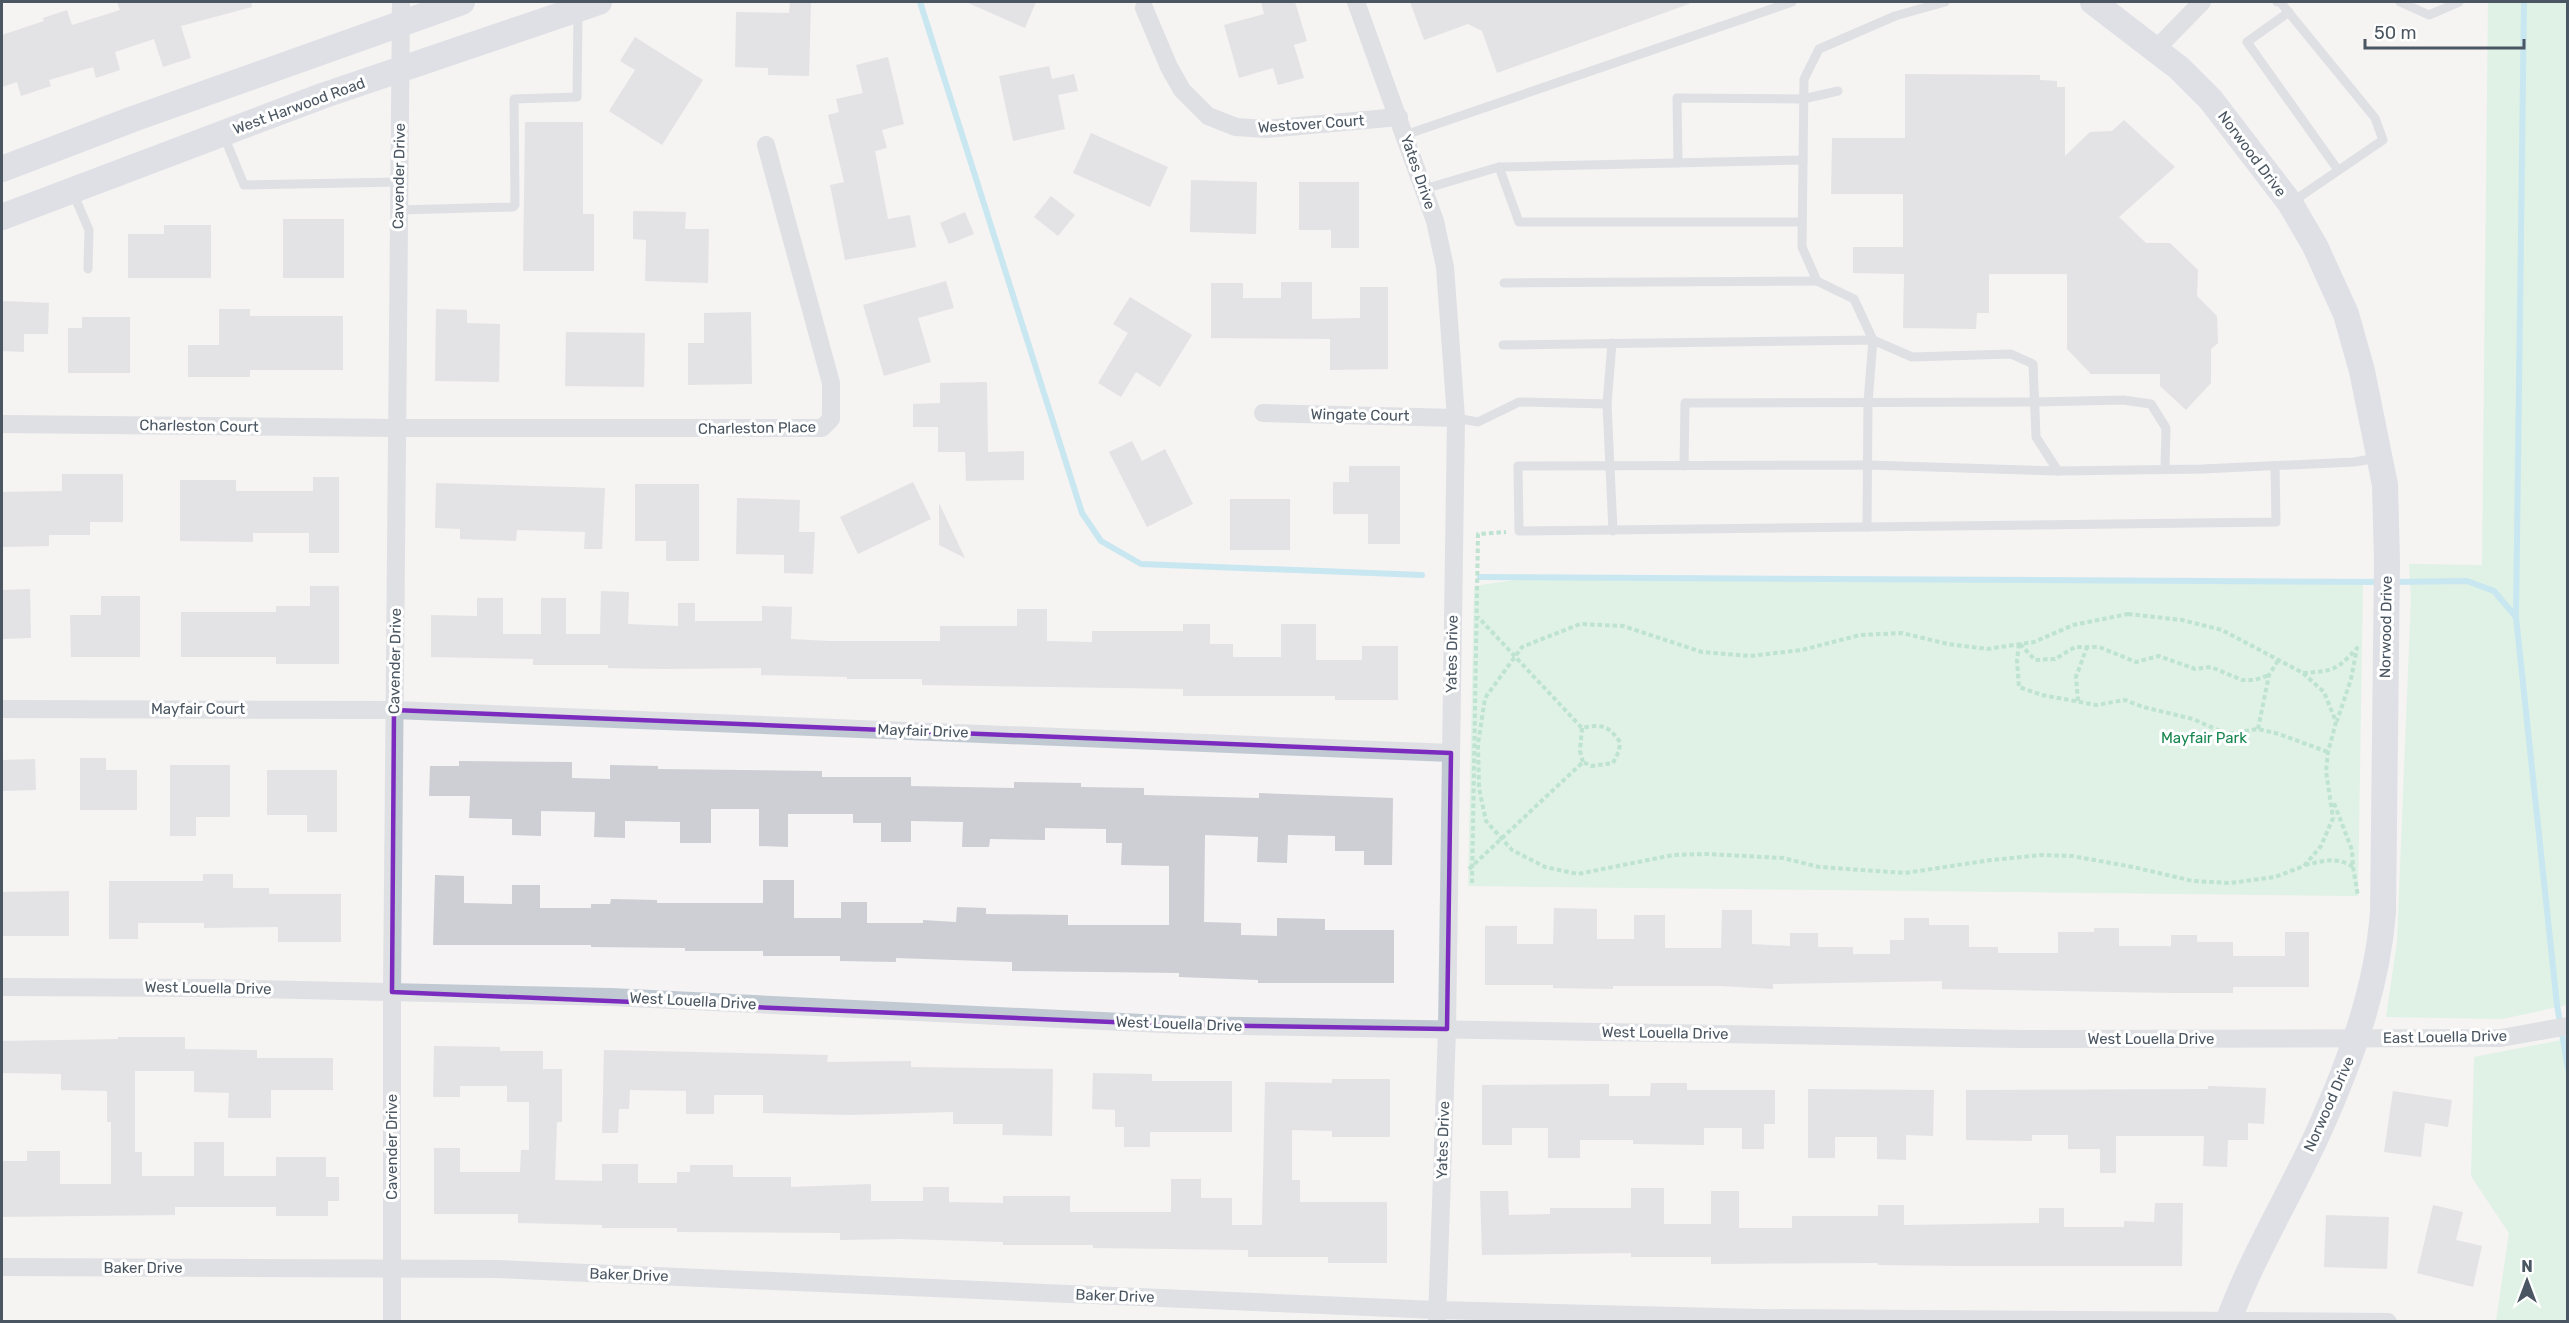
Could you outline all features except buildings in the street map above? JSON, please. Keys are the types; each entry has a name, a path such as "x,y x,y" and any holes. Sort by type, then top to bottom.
{"main road":[{"path":"2,169 401,13 462,2"},
{"name":"Norwood Drive","path":"2093,2 2156,49 2211,100 2290,203 2315,246 2346,314 2362,371 2385,485 2387,562 2382,922 2374,978 2357,1039 2318,1134 2247,1271 2228,1321"},
{"name":"West Harwood Road","path":"2,217 400,69 589,5"}],"street":[{"name":"Yates Drive","path":"1356,2 1406,135 1435,221 1445,267 1456,418 1447,1029 1437,1316"},
{"path":"2156,49 2202,2"},
{"name":"Westover Court","path":"1144,8 1169,67 1182,90 1208,116 1236,127 1266,129 1399,117"},
{"name":"Cavender Drive","path":"392,1322 392,992 401,13"},
{"name":"Charleston Place","path":"397,429 822,428 831,419 831,383 766,145"},
{"name":"Wingate Court","path":"1263,413 1456,418"},
{"name":"Charleston Court","path":"2,424 397,429"},
{"name":"Mayfair Court","path":"2,709 394,710"},
{"name":"Mayfair Drive","path":"394,710 1451,753"},
{"name":"West Louella Drive","path":"2,987 610,997 1183,1025 2020,1039 2357,1039"},
{"name":"East Louella Drive","path":"2357,1039 2501,1038 2568,1026"},
{"name":"Baker Drive","path":"2,1267 497,1269 1437,1316 2388,1322"}],"lane":[{"path":"1406,135 1792,2"},
{"path":"1817,281 1803,247 1804,79 1819,49 1895,16 1945,2"},
{"path":"2277,2 2289,12 2375,118 2383,140 2290,203"},
{"path":"2400,2 2429,15 2459,2"},
{"path":"399,210 513,207 515,205 514,99 577,97 589,5"},
{"path":"2289,12 2247,42 2338,170"},
{"path":"1678,163 1677,98 1803,99 1838,91"},
{"path":"223,134 244,185 399,182"},
{"path":"1424,189 1499,167 1803,160"},
{"path":"1499,167 1519,222 1803,222"},
{"path":"72,191 89,230 88,269"},
{"path":"1503,283 1817,281 1854,299 1873,339 1868,402 1867,527"},
{"path":"1503,345 1873,339 1912,357 2012,354 2034,364 2036,437 2058,471"},
{"path":"1612,343 1607,404 1613,531"},
{"path":"1684,466 1685,403 2123,400 2151,404 2166,429 2165,469"},
{"path":"1456,418 1479,422 1519,402 1607,404"},
{"path":"2275,466 2276,522 1519,531 1518,466 1868,465 2058,471 2275,466 2354,462 2381,458"}],"path":[{"path":"1472,883 1478,534 1519,531"},
{"path":"2332,800 2352,850 2353,867 2344,861 2329,860 2275,877 2230,883 2193,881 2072,856 2041,855 1905,873 1819,867 1783,858 1706,854 1673,855 1578,874 1545,867 1512,850 1486,821 1479,788 1478,744 1485,698 1522,647 1580,624 1623,626 1702,652 1750,656 1802,650 1860,635 1902,633 1948,644 1987,649 2034,642 2073,625 2128,614 2182,620 2222,630 2303,673 2324,692 2336,722"},
{"path":"1478,617 1582,728 1580,751 1583,762 1591,766 1613,763 1619,751 1620,742 1611,730 1598,725 1582,728"},
{"path":"2019,644 2035,660 2055,659 2075,647 2099,647 2136,662 2159,656 2195,669 2211,667 2242,680 2255,680 2269,675"},
{"path":"2019,644 2017,660 2019,687 2042,695 2096,705 2125,700 2143,707 2193,719 2227,734 2258,729 2279,734 2328,752"},
{"path":"2078,701 2076,677 2086,647"},
{"path":"2303,673 2321,672 2341,666 2358,648 2351,679 2328,752 2326,771 2333,818 2321,846 2304,866"},
{"path":"2258,729 2269,675 2279,659"},
{"path":"1449,890 1583,762"}],"highlighted area":[{"path":"394,710 1451,753 1447,1029 1183,1025 392,992"}],"green space":[{"path":"2488,2 2567,2 2567,1005 2502,1019 2386,1017 2397,942 2411,598 2409,564 2482,565"},
{"name":"Mayfair Park","path":"1534,577 2152,583 2363,582 2358,896 1468,886 1474,586"},
{"path":"2567,1039 2567,1321 2496,1321 2509,1233 2471,1176 2474,1057"}],"waterway":[{"path":"920,2 1082,513 1101,541 1141,564 1422,575"},
{"path":"2524,2 2516,617 2557,1005 2568,1069"},
{"path":"1480,577 2382,582"},
{"path":"2392,582 2467,581 2494,591 2515,616"}]}
